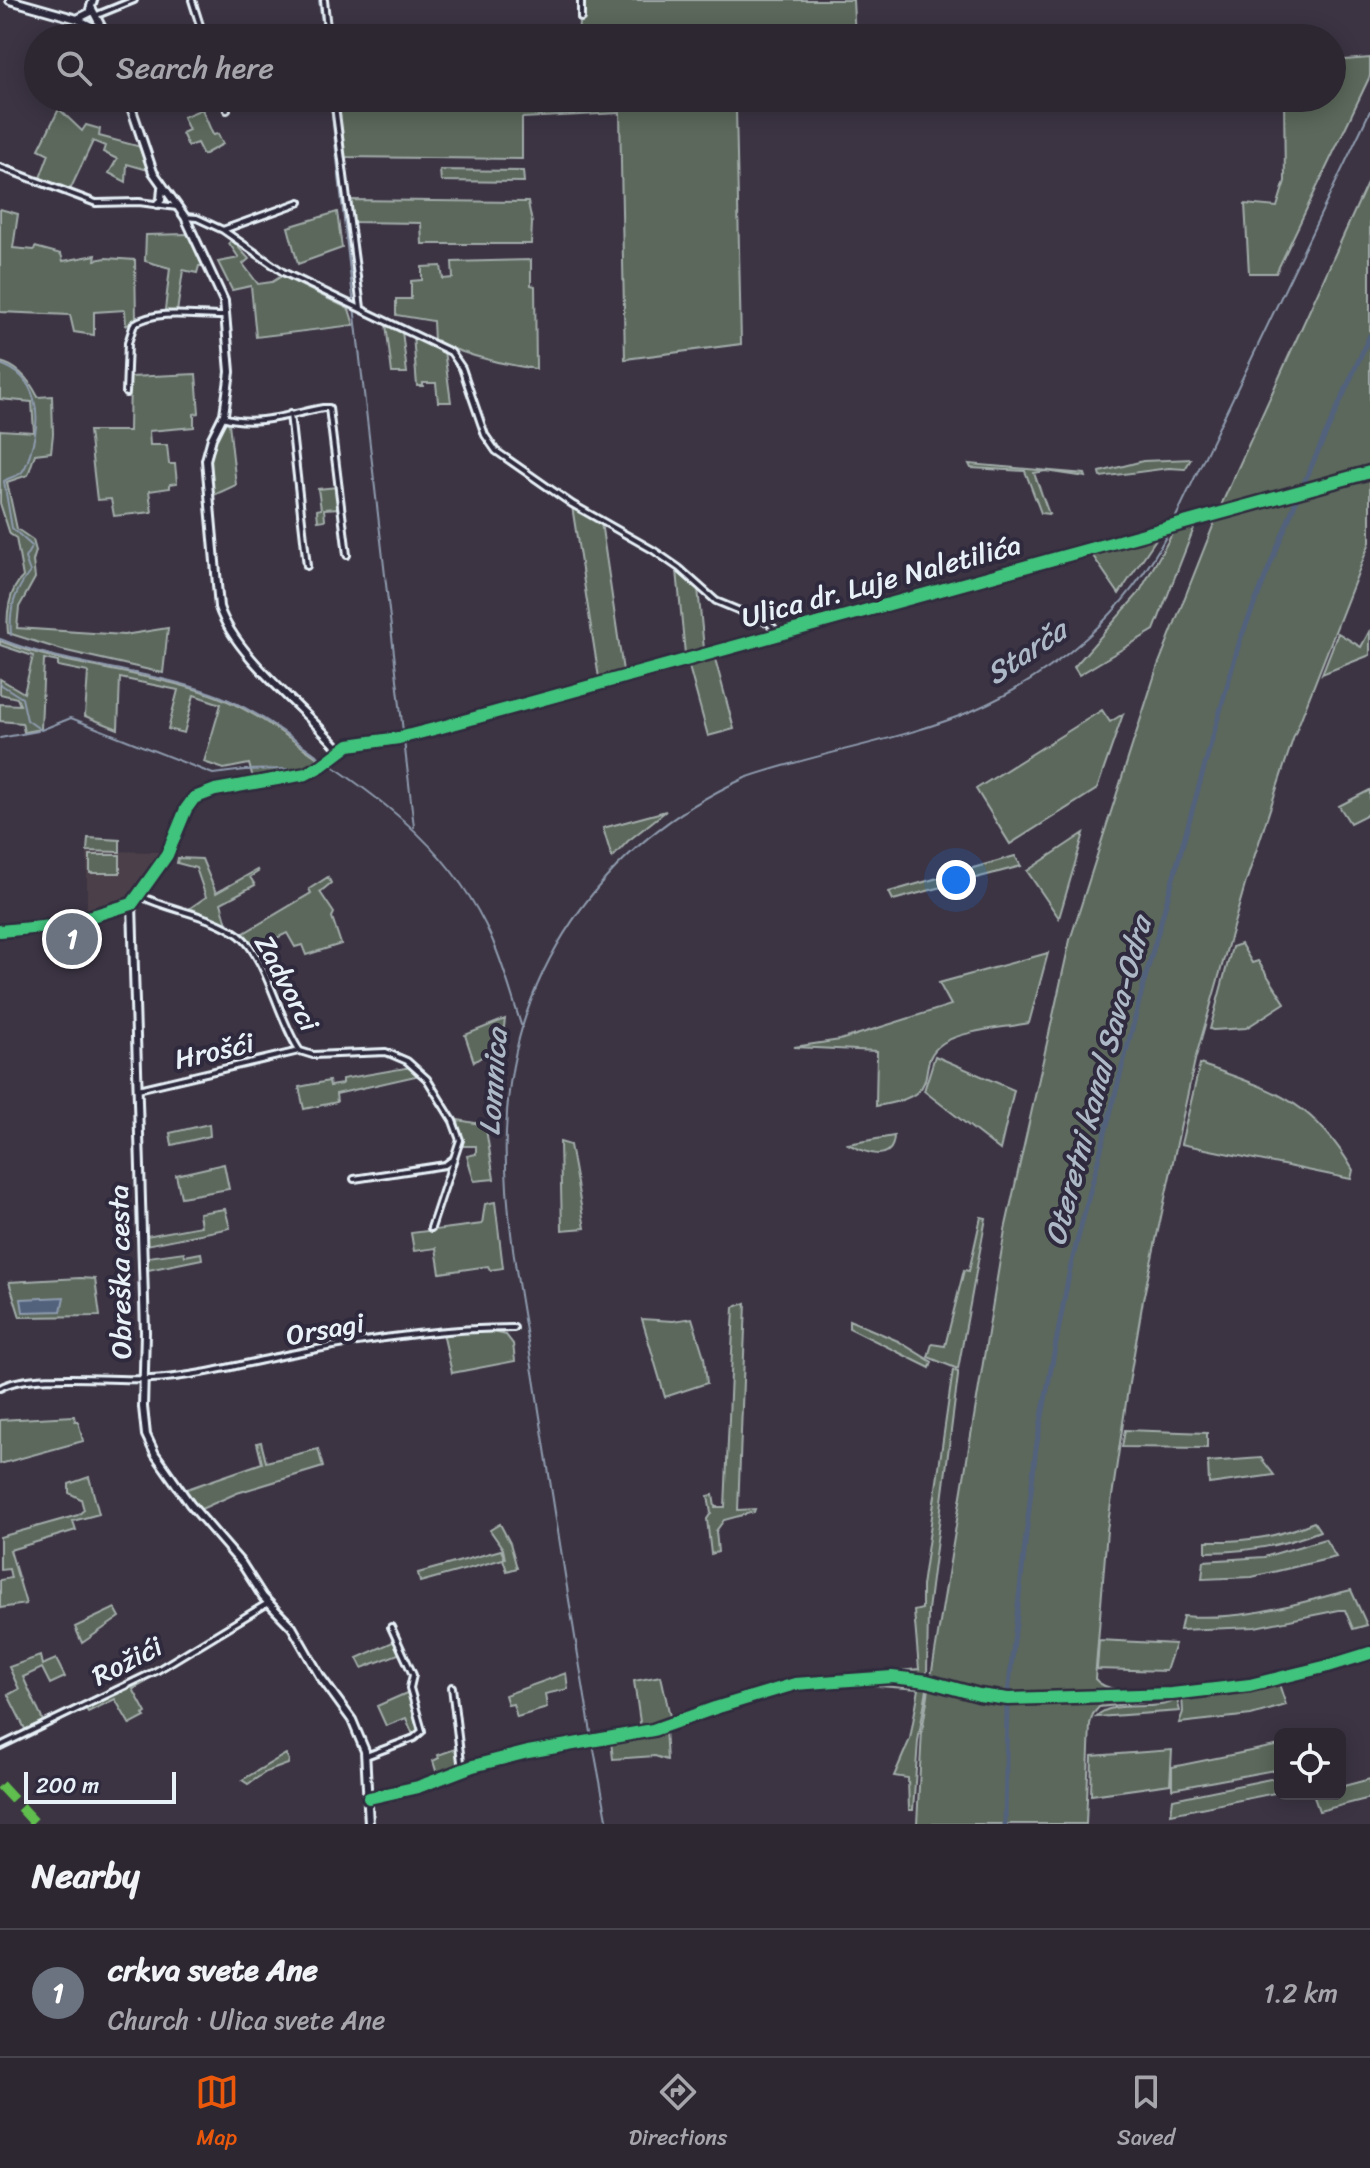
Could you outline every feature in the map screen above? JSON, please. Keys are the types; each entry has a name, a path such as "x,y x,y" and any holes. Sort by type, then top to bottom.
{"street":[{"path":"10,0 86,24"},
{"path":"77,19 88,15 93,0"},
{"path":"97,15 134,0"},
{"path":"192,0 200,24"},
{"path":"581,0 581,18"},
{"path":"324,1 326,24"},
{"path":"92,9 101,24"},
{"path":"133,112 153,172 185,217 222,296 226,316 231,364 223,417 209,444 206,460 215,580 222,617 242,647 340,750"},
{"path":"336,112 359,308"},
{"path":"0,167 96,203 177,207"},
{"path":"157,204 162,198 162,188"},
{"path":"223,230 300,202"},
{"path":"185,217 197,218 223,230 283,272 425,338 456,357 485,435 496,451 572,504 653,550 716,601 769,623 778,633"},
{"path":"126,393 128,343 134,324 147,316 162,314 226,316"},
{"path":"223,417 246,421 329,408 347,555"},
{"path":"290,414 307,566"},
{"name":"Ulica dr. Luje Naletilića","path":"340,750 355,743 402,737 1370,472"},
{"name":"Obreška cesta","path":"340,750 306,774 197,796 189,804 167,855 132,904 145,1332 144,1418 151,1447 190,1504 242,1564 268,1603 297,1634 320,1676 356,1727 366,1756 369,1824"},
{"name":"Zadvorci","path":"137,894 223,927 242,938 254,953 300,1051 313,1055 386,1052 407,1061 427,1079 453,1121 460,1140 431,1228"},
{"path":"0,931 62,925 132,904"},
{"name":"Hrošći","path":"138,1089 300,1051"},
{"path":"354,1179 445,1165 454,1158"},
{"name":"Orsagi","path":"0,1388 10,1383 45,1380 103,1377 144,1379 185,1375 375,1340 472,1328 514,1328"},
{"name":"Rožići","path":"0,1746 156,1671 268,1603"},
{"path":"366,1756 414,1738 422,1731 411,1694 413,1675 391,1627"},
{"path":"369,1798 418,1787 462,1770 528,1752 653,1730 795,1684 906,1678 1008,1699 1172,1694 1250,1685 1370,1653"},
{"path":"452,1687 462,1770"}],"shaded area":[{"path":"87,851 164,852 131,895 114,906 87,915"}],"green space":[{"path":"583,0 853,0 854,24 579,24 582,21"},
{"path":"1370,58 1370,76 1276,273 1249,273 1245,204 1277,207 1285,181 1284,112 1346,112 1346,60"},
{"path":"58,112 62,112 82,131 86,125 100,129 99,136 141,147 148,170 127,164 126,182 109,173 117,159 103,152 105,146 93,141 70,190 40,178 49,154 39,149"},
{"path":"203,112 213,135 218,134 223,144 203,155 197,143 188,146 182,133 189,130 183,117"},
{"path":"338,112 736,112 741,344 625,359 620,113 522,118 522,159 343,157"},
{"path":"440,170 523,171 524,182 441,181"},
{"path":"1370,177 1370,542 1293,739 1245,885 1195,1060 1143,1300 1107,1530 1095,1679 1117,1689 1161,1689 1165,1700 1099,1707 1093,1714 1086,1824 917,1824 922,1731 1005,1230 1070,940 1157,668 1223,501"},
{"path":"348,200 528,202 532,223 531,244 422,244 421,223 351,222"},
{"path":"0,209 18,214 13,248 34,250 35,247 61,254 63,261 96,255 95,260 135,260 136,319 126,326 125,310 94,312 94,335 74,332 70,315 0,312"},
{"path":"337,212 342,248 298,264 288,227"},
{"path":"188,234 204,266 199,266 197,273 183,270 177,312 165,310 170,268 145,261 146,235"},
{"path":"232,240 249,259 243,264 258,284 272,282 282,276 349,309 354,325 256,337 251,286 232,290 218,262 239,258 229,243"},
{"path":"531,260 531,285 535,286 536,369 484,359 446,346 434,341 433,321 396,315 396,299 411,299 411,281 422,280 422,267 441,266 443,279 453,278 452,262"},
{"path":"386,324 402,331 407,373 392,373"},
{"path":"413,335 444,351 451,402 438,402 436,383 417,386"},
{"path":"0,362 23,375 38,397 52,396 51,452 35,454 28,475 7,482 17,529 33,540 36,551 33,561 35,578 19,607 17,628 124,635 168,628 163,673 62,650 8,633 14,588 23,577 16,538 10,534 0,503 0,430 34,432 32,402 0,399"},
{"path":"196,374 199,413 194,414 194,427 149,431 150,445 167,445 169,464 175,464 177,483 170,484 170,488 149,491 152,512 114,516 111,499 97,500 89,431 129,431 130,377"},
{"path":"223,422 229,423 236,485 212,496 210,458"},
{"path":"1191,459 1185,469 1169,468 1101,477 1100,472 1143,461"},
{"path":"969,464 1085,474 1086,477 1046,471 1034,473 1049,514 1041,513 1025,471 971,468"},
{"path":"337,487 339,508 324,509 325,520 318,521 317,510 321,509 318,489"},
{"path":"572,506 601,522 623,671 599,678"},
{"path":"1191,523 1194,528 1154,630 1079,675 1074,667 1139,593 1176,527"},
{"path":"1160,533 1119,594 1091,553"},
{"path":"677,570 698,588 704,649 685,654"},
{"path":"1370,630 1370,655 1322,674 1338,633 1361,647"},
{"path":"0,641 52,657 210,694 254,715 322,761 312,768 299,768 297,773 254,781 249,764 224,769 204,762 221,704 194,695 184,733 168,729 178,690 120,678 118,729 85,716 88,672 58,666 58,662 44,659 41,729 24,732 22,723 0,721 0,704 20,705 17,698 0,694 0,679 24,693 33,656 0,645"},
{"path":"714,655 734,729 708,736 688,663"},
{"path":"1102,710 1110,722 1123,714 1097,789 1010,844 976,789"},
{"path":"1370,790 1370,813 1350,823 1339,806"},
{"path":"666,811 628,841 612,858 603,828"},
{"path":"1084,833 1059,918 1027,871"},
{"path":"88,838 120,840 120,852 87,851"},
{"path":"90,855 120,855 120,873 90,873"},
{"path":"1015,856 1021,866 893,900 889,892"},
{"path":"178,858 202,859 216,893 257,870 250,877 255,885 221,903 227,924 190,908 206,897 196,868 177,863"},
{"path":"328,877 331,883 320,892 334,913 332,917 341,944 306,955 302,945 295,947 287,933 258,947 253,946 244,933 311,893 309,889"},
{"path":"1241,944 1252,963 1258,961 1285,1003 1246,1028 1210,1029 1232,947"},
{"path":"1048,953 1029,1023 973,1032 943,1043 933,1052 922,1087 914,1095 899,1101 876,1106 877,1051 794,1047 840,1040 951,1005 939,983"},
{"path":"505,1019 502,1043 474,1062 465,1035"},
{"path":"935,1056 1014,1090 1000,1150 924,1091"},
{"path":"1200,1064 1269,1090 1306,1112 1338,1146 1353,1170 1351,1179 1181,1144"},
{"path":"411,1067 420,1075 336,1094 337,1102 304,1109 299,1087 329,1081 330,1086 342,1084 342,1079"},
{"path":"458,1120 480,1124 486,1129 494,1179 474,1181 467,1156 476,1154 476,1146 462,1146"},
{"path":"209,1124 210,1136 172,1145 170,1133"},
{"path":"894,1136 889,1151 883,1153 869,1153 848,1144"},
{"path":"560,1142 570,1145 585,1228 562,1230"},
{"path":"224,1164 229,1189 181,1197 176,1175"},
{"path":"495,1202 503,1268 490,1270 488,1266 440,1273 436,1248 414,1251 411,1233 482,1224 485,1204"},
{"path":"225,1209 230,1228 146,1245 146,1236 201,1226 199,1213"},
{"path":"981,1217 986,1218 958,1369 928,1357 932,1344 945,1346 964,1270 969,1271"},
{"path":"184,1252 185,1256 201,1253 202,1259 148,1270 148,1257"},
{"path":"95,1279 100,1316 20,1317 9,1282"},
{"path":"746,1303 738,1510 755,1509 754,1512 724,1520 716,1531 718,1552 711,1554 708,1496 713,1495 715,1507 725,1507 734,1307"},
{"path":"692,1318 704,1357 707,1383 665,1397 642,1319 673,1321"},
{"path":"849,1320 898,1341 932,1362 930,1368 849,1328"},
{"path":"481,1329 506,1335 513,1344 515,1361 452,1373 443,1333"},
{"path":"953,1370 958,1372 958,1376 928,1610 927,1674 923,1678 837,1677 919,1669 914,1611 922,1609 922,1586"},
{"path":"74,1416 83,1441 0,1464 0,1420"},
{"path":"1125,1430 1207,1433 1207,1448 1122,1447"},
{"path":"261,1442 266,1462 318,1449 323,1467 237,1493 199,1510 184,1490 262,1463 257,1443"},
{"path":"1261,1458 1274,1475 1209,1484 1208,1462"},
{"path":"89,1477 99,1514 73,1521 76,1530 10,1550 26,1604 0,1608 0,1580 11,1578 9,1569 0,1570 0,1537 78,1515 84,1510 81,1499 69,1493 69,1484"},
{"path":"1314,1522 1320,1531 1292,1541 1235,1551 1206,1552 1206,1541 1261,1538"},
{"path":"500,1524 510,1543 517,1568 507,1571 503,1559 420,1582 418,1573 501,1550 505,1559 503,1549 490,1530"},
{"path":"1325,1539 1336,1557 1252,1577 1202,1579 1204,1561 1264,1557"},
{"path":"1351,1590 1367,1625 1353,1629 1345,1610 1339,1610 1255,1627 1180,1630 1183,1616 1247,1614"},
{"path":"115,1608 120,1617 82,1643 75,1627"},
{"path":"1099,1640 1175,1644 1166,1671 1097,1669"},
{"path":"395,1641 401,1653 362,1668 357,1658"},
{"path":"40,1656 42,1665 56,1659 65,1677 50,1684 42,1668 23,1677 44,1723 26,1731 8,1695 19,1689 9,1667"},
{"path":"566,1673 568,1689 545,1694 547,1708 517,1717 513,1704 508,1705 505,1695"},
{"path":"661,1676 671,1721 641,1729 634,1681"},
{"path":"144,1678 146,1682 133,1689 146,1713 143,1715 145,1717 130,1725 115,1699 88,1712 85,1707"},
{"path":"892,1680 925,1684 927,1689 918,1741 913,1810 909,1810 908,1778 894,1776 910,1739 919,1689 838,1683"},
{"path":"1278,1681 1286,1705 1251,1715 1179,1723 1183,1712 1182,1696 1213,1694"},
{"path":"409,1692 420,1731 414,1737 406,1718 386,1726 377,1706"},
{"path":"1177,1700 1180,1711 1096,1717 1112,1708 1168,1704"},
{"path":"665,1729 667,1760 655,1756 613,1759 611,1741"},
{"path":"1274,1746 1274,1770 1172,1789 1172,1767"},
{"path":"458,1748 459,1768 438,1777 433,1761 439,1758 438,1755"},
{"path":"1172,1750 1170,1784 1091,1795 1092,1756"},
{"path":"286,1754 288,1764 266,1772 248,1784 242,1780"},
{"path":"1274,1778 1274,1793 1171,1814 1173,1799"},
{"path":"1370,1779 1370,1798 1319,1811 1315,1800 1346,1800 1346,1785"}],"water":[{"path":"64,1297 61,1311 23,1312 21,1299"}],"waterway":[{"path":"319,0 322,24"},
{"name":"Starča","path":"1172,525 1370,111"},
{"path":"332,112 414,827"},
{"name":"Oteretni kanal Sava-Odra","path":"1303,485 1370,335"},
{"path":"0,364 22,378 34,399 36,411 34,437 26,465 21,473 4,481 12,528 32,546 25,558 30,572 16,594 12,609 11,635"},
{"name":"Oteretni kanal Sava-Odra","path":"1008,1694 1036,1448 1070,1269 1146,975 1240,640 1298,496"},
{"name":"Starča","path":"592,1738 520,1295 506,1166 511,1075 525,1020 545,968 573,921 607,877 647,839 693,806 745,778 919,730 1005,695 1034,678 1087,637 1133,588 1169,531"},
{"name":"Lomnica","path":"0,639 52,655 159,678 225,698 265,720 368,792 394,812 439,856 477,909 492,939 521,1025"},
{"path":"0,684 22,698 27,720 41,730 71,718 213,774 287,769"},
{"path":"0,738 38,731"},
{"name":"Oteretni kanal Sava-Odra","path":"1005,1824 1007,1705"},
{"name":"Lomnica","path":"593,1744 608,1824"}],"marked path":[{"path":"0,1785 36,1824"}],"cycle path":[{"path":"0,931 62,925 132,904 167,855 186,809 194,798 215,790 306,774 349,745 399,738 438,728 1370,472"},
{"path":"369,1798 418,1787 473,1766 528,1752 653,1730 795,1684 892,1677 927,1681 1008,1699 1172,1694 1250,1685 1370,1653"}],"place":[{"name":"crkva svete Ane","path":"72,939"}]}
